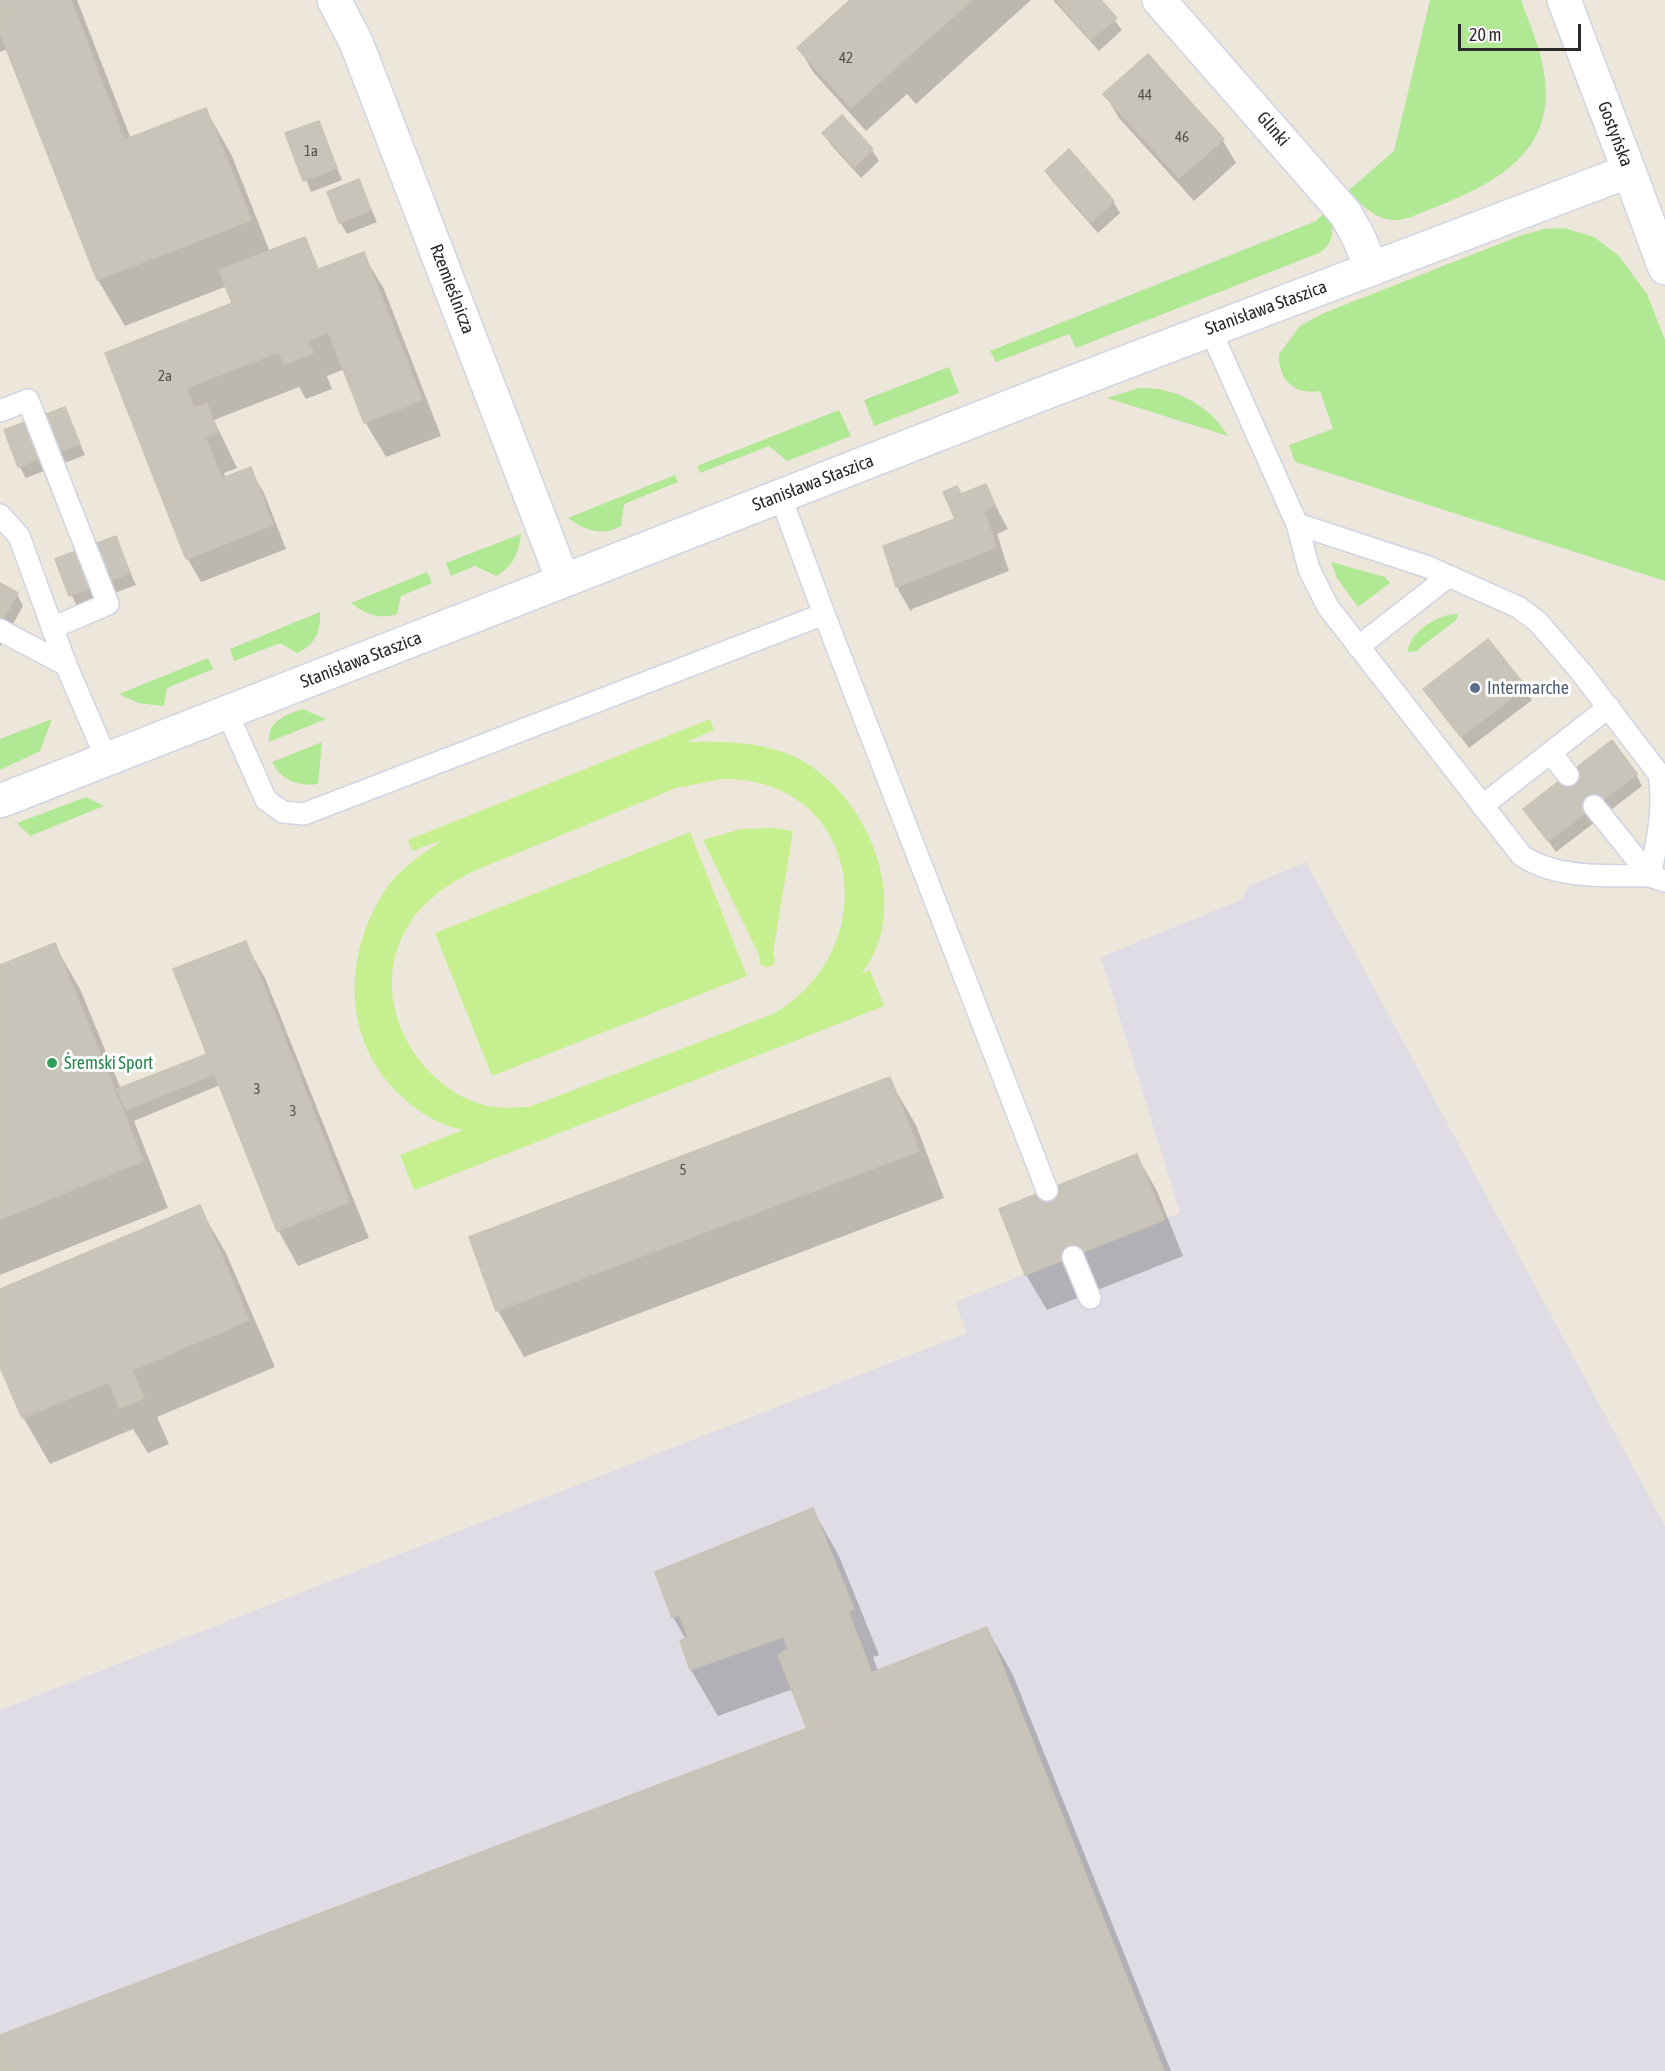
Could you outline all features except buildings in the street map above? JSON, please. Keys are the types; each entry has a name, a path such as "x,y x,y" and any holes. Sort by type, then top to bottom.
{"main road":[{"name":"Rzemieślnicza","path":"334,0 365,64 563,580"},
{"name":"Glinki","path":"1159,0 1345,213 1372,268"},
{"name":"Gostyńska","path":"1564,0 1665,268"},
{"name":"Stanisława Staszica","path":"0,801 780,495 1629,171"}],"lane":[{"path":"1210,329 1297,524 1302,553 1318,590 1358,647 1522,856 1549,869 1587,875 1658,878"},
{"path":"0,411 28,400 108,604 52,628"},
{"path":"780,495 1047,1190"},
{"path":"0,514 19,536 66,665 107,760"},
{"path":"1297,524 1449,576 1518,607 1538,622 1652,762 1663,789 1658,878"},
{"path":"1358,647 1449,576"},
{"path":"227,712 266,800 283,812 304,814 824,614"},
{"path":"0,630 66,665"},
{"path":"1482,806 1609,707"},
{"path":"1551,753 1568,775"},
{"path":"1594,806 1658,878"},
{"path":"1073,1257 1090,1298"}],"shaded area":[{"path":"1306,862 1665,1526 1665,2071 0,2071 0,1710 967,1333 955,1302 1180,1213 1101,957 1241,900 1249,886"}],"green space":[{"path":"1430,0 1521,0 1541,59 1545,79 1545,109 1537,133 1524,154 1506,170 1460,197 1411,217 1392,220 1376,215 1348,191 1394,151"},
{"path":"1328,208 1332,227 1331,238 1325,249 1319,253 1076,348 1069,334 996,362 990,351 1316,221"},
{"path":"1564,228 1594,237 1619,256 1647,294 1665,340 1665,581 1295,462 1289,445 1333,429 1320,391 1302,391 1295,388 1289,384 1281,371 1279,354 1300,326 1324,313 1522,235 1544,229"},
{"path":"949,367 959,393 874,426 864,400"},
{"path":"1139,388 1166,391 1190,400 1211,415 1228,436 1107,398"},
{"path":"839,410 851,436 787,461 769,446 700,473 697,466"},
{"path":"675,475 678,482 624,504 621,526 614,529 593,531 568,518"},
{"path":"521,534 514,559 496,576 475,566 451,576 446,563"},
{"path":"1331,562 1385,577 1390,583 1358,607 1337,578"},
{"path":"427,572 432,583 401,596 397,614 373,615 351,603"},
{"path":"320,612 316,637 303,650 297,653 280,643 234,661 230,649"},
{"path":"1458,614 1456,620 1416,651 1408,652 1409,645 1419,631 1442,617"},
{"path":"208,658 213,669 167,688 164,706 138,703 119,694"},
{"path":"302,709 326,719 269,742 269,735 274,724"},
{"path":"52,719 40,751 0,770 0,739"},
{"path":"710,719 714,730 686,742 727,742 754,745 793,756 819,772 842,795 861,822 875,852 883,883 884,915 877,946 862,973 870,970 884,1006 414,1190 400,1155 463,1130 445,1125 421,1112 400,1095 381,1074 368,1050 359,1025 355,999 360,946 369,920 382,895 401,871 442,840 412,851 408,840","holes":["723,779 770,786 805,806 830,836 843,872 844,911 833,950 809,985 773,1014 529,1107 493,1107 463,1096 440,1081 421,1062 406,1039 396,1013 392,986 394,959 410,922 434,896 474,871 676,788"]},
{"path":"322,742 318,784 291,781 280,773 272,762"},
{"path":"86,797 104,806 30,836 17,823"},
{"path":"774,828 793,831 773,953 775,961 772,966 765,967 760,964 759,955 703,840 741,829"},
{"path":"690,832 747,976 492,1076 435,933"}],"place":[{"name":"Intermarche","path":"1475,688"},
{"name":"Śremski Sport","path":"52,1063"}]}
